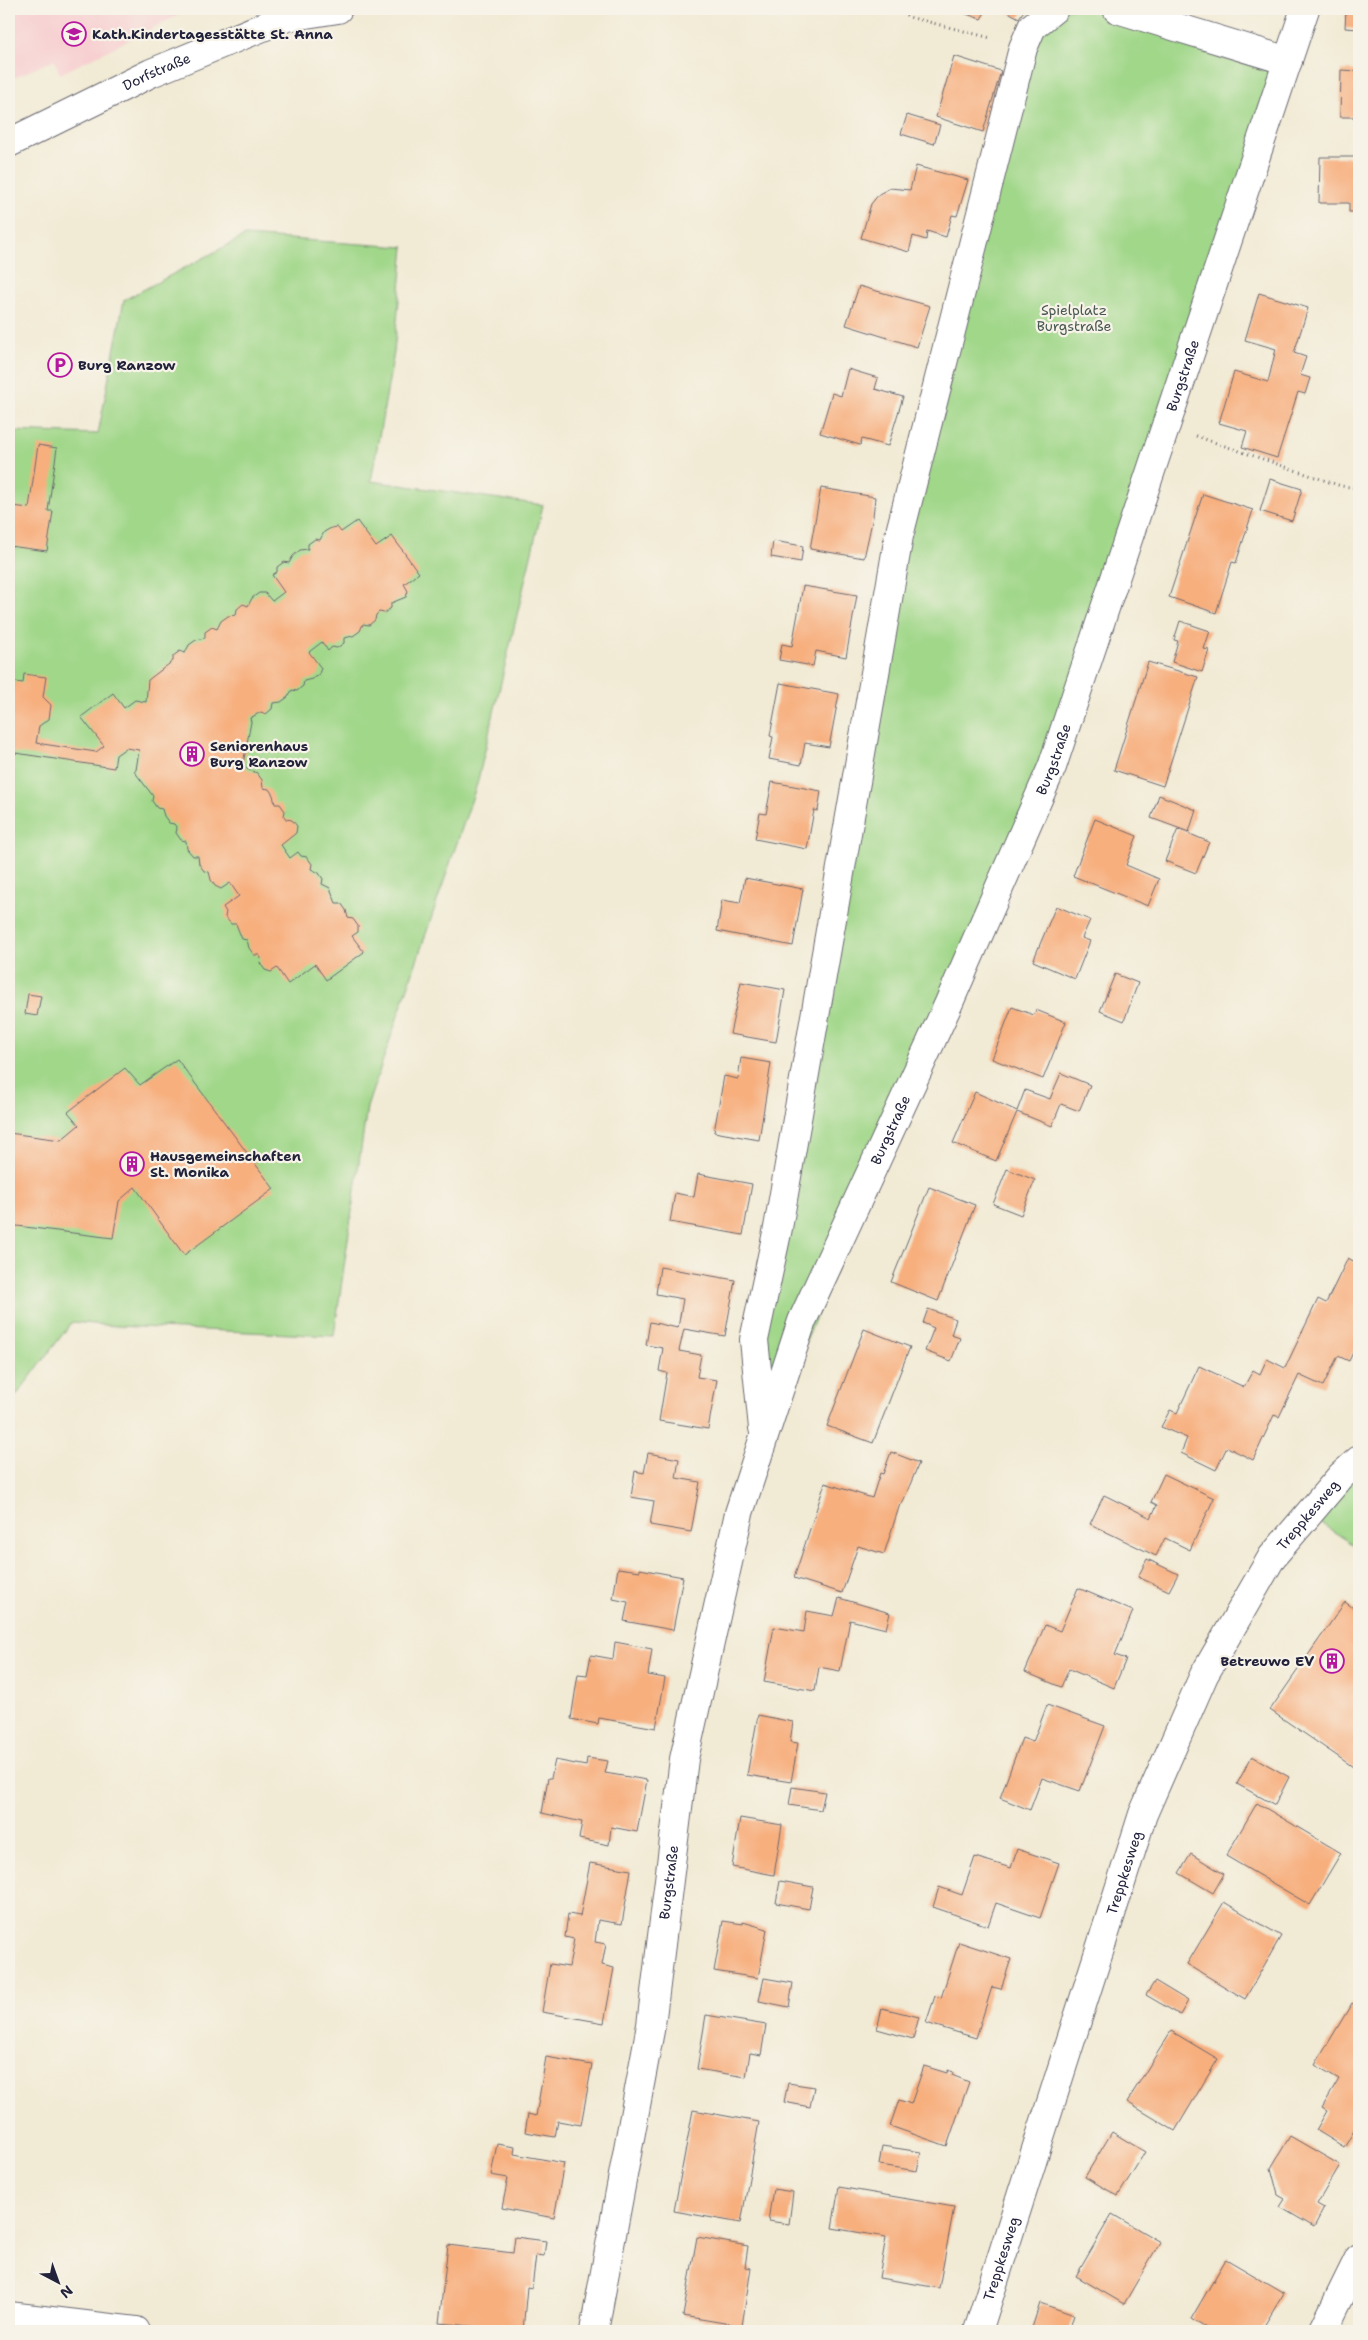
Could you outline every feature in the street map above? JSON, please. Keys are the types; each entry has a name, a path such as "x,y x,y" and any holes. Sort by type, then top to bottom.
{"street":[{"name":"Dorfstraße","path":"9,144 152,73 287,16 338,9"},
{"name":"Burgstraße","path":"764,1438 754,1340 778,1228 900,536 1022,48 1032,27 1054,9"},
{"path":"1117,9 1288,61"},
{"name":"Burgstraße","path":"594,2331 651,2025 684,1759 739,1513 802,1321 948,1005 1052,767 1305,9"},
{"name":"Treppkesweg","path":"978,2331 1147,1805 1204,1675 1272,1557 1341,1476 1359,1460"},
{"path":"1323,2331 1359,2258"},
{"path":"9,2316 136,2331"}],"path":[{"path":"898,9 909,17 1022,48"},
{"path":"1166,426 1341,486 1359,488"}],"shaded area":[{"name":"Kath.Kindertagesstätte St. Anna","path":"9,9 191,9 60,74 54,60 9,80"}],"green space":[{"name":"Spielplatz Burgstraße","path":"1054,9 1117,9 1288,61 1052,767 764,1438 754,1340 899,536 1023,48"},
{"path":"245,236 404,247 394,352 371,481 543,505 477,784 367,1107 334,1336 117,1326 72,1322 9,1405 9,431 98,434 124,300"},
{"path":"1359,1460 1359,1548 1308,1515"}],"building":[{"path":"952,9 987,9 981,19"},
{"path":"1003,9 1025,9 1019,18"},
{"path":"1346,9 1359,9 1359,29 1345,28"},
{"path":"954,56 1001,71 983,132 936,117"},
{"path":"1341,70 1359,71 1359,117 1340,117"},
{"path":"907,115 940,125 934,144 901,134"},
{"path":"1320,157 1359,157 1359,212 1349,212 1349,203 1319,203"},
{"path":"916,166 968,180 957,216 952,215 946,237 927,231 926,240 913,236 909,252 861,238 871,204 879,194 890,188 910,190"},
{"path":"859,286 930,306 917,347 846,325"},
{"path":"1259,293 1308,308 1294,353 1306,357 1300,375 1310,378 1305,394 1298,392 1277,458 1242,447 1247,431 1219,423 1234,372 1268,382 1276,349 1245,340"},
{"path":"848,369 878,378 875,389 903,397 888,446 862,439 860,445 820,433 832,393 841,396"},
{"path":"38,445 57,448 48,511 53,511 47,551 9,546 9,523 11,523 13,506 29,508"},
{"path":"1270,479 1302,489 1292,521 1260,511"},
{"path":"821,488 875,497 873,517 864,558 810,549"},
{"path":"1203,494 1253,510 1236,563 1232,562 1216,613 1169,597"},
{"name":"Seniorenhaus Burg Ranzow","path":"357,521 376,547 392,536 419,573 404,584 408,591 406,597 391,603 391,608 384,613 379,612 375,620 369,625 363,624 360,631 353,636 344,638 344,643 337,648 332,647 328,651 322,642 309,652 321,668 319,674 312,679 304,681 303,686 297,691 292,690 288,697 281,702 273,703 272,709 266,714 261,712 250,718 251,722 243,764 247,769 257,773 262,780 263,788 269,789 275,804 280,804 285,811 284,816 286,819 292,820 297,826 296,833 281,845 290,858 298,852 301,856 307,857 312,864 311,869 319,873 323,879 322,884 330,888 336,903 341,903 346,910 348,918 353,919 358,926 358,932 352,936 364,952 326,980 315,964 288,984 277,968 271,972 265,970 260,963 261,958 259,955 254,955 249,948 247,940 242,939 236,924 231,924 225,917 226,912 223,907 239,896 230,883 221,889 215,886 209,872 204,871 199,864 198,856 193,856 187,849 186,841 181,840 176,833 177,828 174,824 169,823 162,809 157,808 152,801 153,796 134,771 136,770 139,750 126,748 116,755 114,768 9,752 9,681 23,683 24,674 46,677 43,697 51,705 49,719 39,726 36,743 96,752 104,746 81,717 113,693 124,708 135,700 146,702 148,680 173,661 173,656 180,651 185,653 189,645 196,640 205,638 205,632 212,627 217,629 221,621 228,616 236,615 237,609 243,604 248,606 252,598 259,593 265,593 272,601 284,592 272,575 277,572 277,567 284,562 289,563 300,550 308,549 308,544 315,539 320,540 324,532 337,527 341,532"},
{"path":"773,541 803,546 801,562 771,557"},
{"path":"803,586 857,595 846,657 816,651 813,666 779,660 782,644 792,646"},
{"path":"1180,621 1210,631 1204,649 1209,650 1202,672 1172,662 1178,641 1174,640"},
{"path":"1148,662 1198,677 1163,786 1114,770"},
{"path":"780,683 839,694 829,747 805,743 801,765 769,759 773,737 770,736"},
{"path":"772,782 821,791 818,811 814,810 807,849 755,839 760,813 766,814"},
{"path":"1159,795 1196,810 1189,832 1151,818"},
{"path":"1095,819 1137,836 1126,865 1159,879 1148,906 1073,876"},
{"path":"1178,829 1209,842 1196,873 1165,861"},
{"path":"745,878 803,889 793,946 717,931 722,900 740,903"},
{"path":"1056,906 1090,920 1082,938 1090,941 1075,979 1033,961"},
{"path":"1115,974 1138,983 1124,1021 1100,1011"},
{"path":"741,982 785,990 776,1042 730,1034"},
{"path":"28,994 41,996 37,1016 25,1014"},
{"path":"1012,1007 1034,1015 1036,1010 1066,1022 1043,1079 992,1059"},
{"path":"741,1058 771,1063 759,1140 714,1132 724,1076 738,1079"},
{"name":"Hausgemeinschaften St. Monika","path":"177,1059 274,1189 184,1255 135,1187 119,1201 113,1238 9,1225 9,1133 61,1140 79,1125 68,1112 125,1068 140,1085"},
{"path":"1061,1073 1090,1085 1079,1111 1061,1104 1052,1126 1017,1112 996,1161 953,1143 975,1092 1017,1111 1025,1090 1050,1099"},
{"path":"1007,1169 1035,1180 1021,1215 993,1204"},
{"path":"698,1174 752,1184 743,1235 670,1222 675,1193 694,1197"},
{"path":"929,1187 975,1205 938,1301 891,1282"},
{"path":"1348,1258 1359,1264 1359,1340 1349,1361 1338,1356 1323,1386 1299,1375 1279,1417 1274,1415 1253,1460 1227,1447 1216,1470 1181,1453 1187,1438 1161,1427 1170,1410 1177,1413 1199,1366 1244,1387 1253,1370 1260,1374 1267,1359 1285,1368 1318,1299 1326,1303"},
{"path":"660,1267 735,1280 725,1336 684,1329 679,1351 701,1355 697,1377 717,1380 708,1429 659,1421 667,1373 659,1371 663,1348 646,1345 650,1322 678,1328 683,1299 656,1294"},
{"path":"928,1309 956,1319 951,1335 960,1338 951,1361 925,1351 934,1328 923,1323"},
{"path":"864,1329 910,1347 873,1443 827,1426"},
{"path":"891,1452 919,1463 902,1504 900,1504 884,1554 858,1546 842,1593 794,1578 825,1483 872,1498 880,1473 883,1474"},
{"path":"648,1453 679,1459 676,1478 700,1482 691,1532 650,1525 654,1501 631,1497 635,1471 644,1473"},
{"path":"1164,1474 1214,1498 1190,1550 1165,1538 1156,1556 1090,1524 1104,1495 1151,1518 1157,1505 1151,1502"},
{"path":"1147,1559 1178,1574 1169,1591 1138,1577"},
{"path":"618,1568 640,1571 640,1569 683,1577 673,1630 624,1621 628,1602 613,1599"},
{"path":"1078,1588 1133,1611 1115,1655 1126,1659 1114,1688 1069,1669 1061,1687 1025,1672 1045,1625 1060,1631"},
{"path":"839,1598 890,1613 886,1629 850,1620 840,1671 819,1667 815,1691 764,1682 774,1627 804,1632 807,1611 834,1616"},
{"name":"Betreuwo EV","path":"1345,1602 1359,1612 1359,1771 1270,1710"},
{"path":"615,1642 652,1649 648,1675 665,1678 656,1728 599,1718 598,1724 571,1719 578,1674 587,1675 591,1655 613,1659"},
{"path":"1047,1705 1105,1726 1080,1791 1042,1778 1030,1810 1000,1798 1022,1738 1033,1742"},
{"path":"758,1715 793,1722 790,1742 798,1743 791,1782 747,1775"},
{"path":"1252,1756 1289,1777 1275,1805 1237,1784"},
{"path":"587,1758 608,1761 605,1773 647,1780 637,1832 611,1827 609,1845 579,1839 582,1822 542,1813 548,1778 551,1778 555,1760 586,1766"},
{"path":"792,1787 825,1792 821,1810 789,1805"},
{"path":"1257,1803 1341,1853 1310,1905 1226,1856"},
{"path":"740,1818 782,1825 774,1875 732,1867"},
{"path":"1017,1849 1059,1863 1040,1918 996,1903 988,1926 933,1907 939,1887 962,1895 975,1857 1011,1868"},
{"path":"1191,1854 1224,1874 1213,1893 1179,1873"},
{"path":"590,1863 631,1870 622,1924 598,1920 595,1942 606,1944 602,1965 614,1968 604,2023 542,2012 550,1964 569,1967 574,1939 565,1937 568,1914 580,1916"},
{"path":"780,1881 813,1887 809,1909 776,1903"},
{"path":"1224,1902 1281,1936 1245,1999 1187,1964"},
{"path":"723,1921 743,1924 743,1922 767,1929 758,1978 714,1971"},
{"path":"959,1942 1011,1959 1001,1989 992,1987 976,2038 926,2023 935,1996 941,1998"},
{"path":"764,1978 793,1983 789,2007 759,2001"},
{"path":"1155,1981 1188,2001 1180,2015 1146,1995"},
{"path":"1352,2003 1359,2008 1359,2121 1344,2147 1316,2130 1327,2111 1322,2108 1339,2079 1315,2065"},
{"path":"882,2008 919,2017 913,2039 877,2029"},
{"path":"706,2015 766,2025 761,2055 750,2053 746,2077 697,2069"},
{"path":"1171,2031 1218,2059 1175,2131 1127,2102"},
{"path":"546,2057 592,2065 581,2125 558,2121 555,2137 525,2132 528,2114 536,2116"},
{"path":"924,2066 947,2073 948,2070 953,2072 952,2075 969,2082 947,2146 890,2126 899,2100 911,2104"},
{"path":"788,2083 814,2087 810,2107 784,2102"},
{"path":"693,2110 759,2122 741,2223 674,2211"},
{"path":"1112,2132 1145,2152 1118,2196 1085,2177"},
{"path":"1290,2136 1340,2165 1317,2204 1324,2208 1314,2227 1280,2207 1285,2199 1278,2195 1271,2168"},
{"path":"497,2144 515,2147 514,2154 564,2163 554,2218 502,2208 508,2178 491,2175"},
{"path":"882,2146 921,2152 917,2171 879,2165"},
{"path":"839,2187 954,2207 939,2288 879,2278 886,2237 832,2228"},
{"path":"773,2189 793,2192 789,2224 768,2221"},
{"path":"1112,2214 1160,2242 1124,2304 1076,2276"},
{"path":"515,2237 546,2241 544,2256 536,2255 532,2288 527,2287 523,2331 439,2323 448,2245 513,2253"},
{"path":"697,2237 748,2246 745,2267 751,2268 742,2326 683,2316"},
{"path":"1226,2259 1284,2293 1261,2331 1211,2331 1191,2319"},
{"path":"1040,2303 1074,2315 1069,2331 1031,2331"}],"place":[{"name":"Kath.Kindertagesstätte St. Anna","path":"74,34"},
{"name":"Burg Ranzow","path":"60,365"},
{"name":"Seniorenhaus Burg Ranzow","path":"192,754"},
{"name":"Hausgemeinschaften St. Monika","path":"132,1164"},
{"name":"Betreuwo EV","path":"1332,1661"}]}
